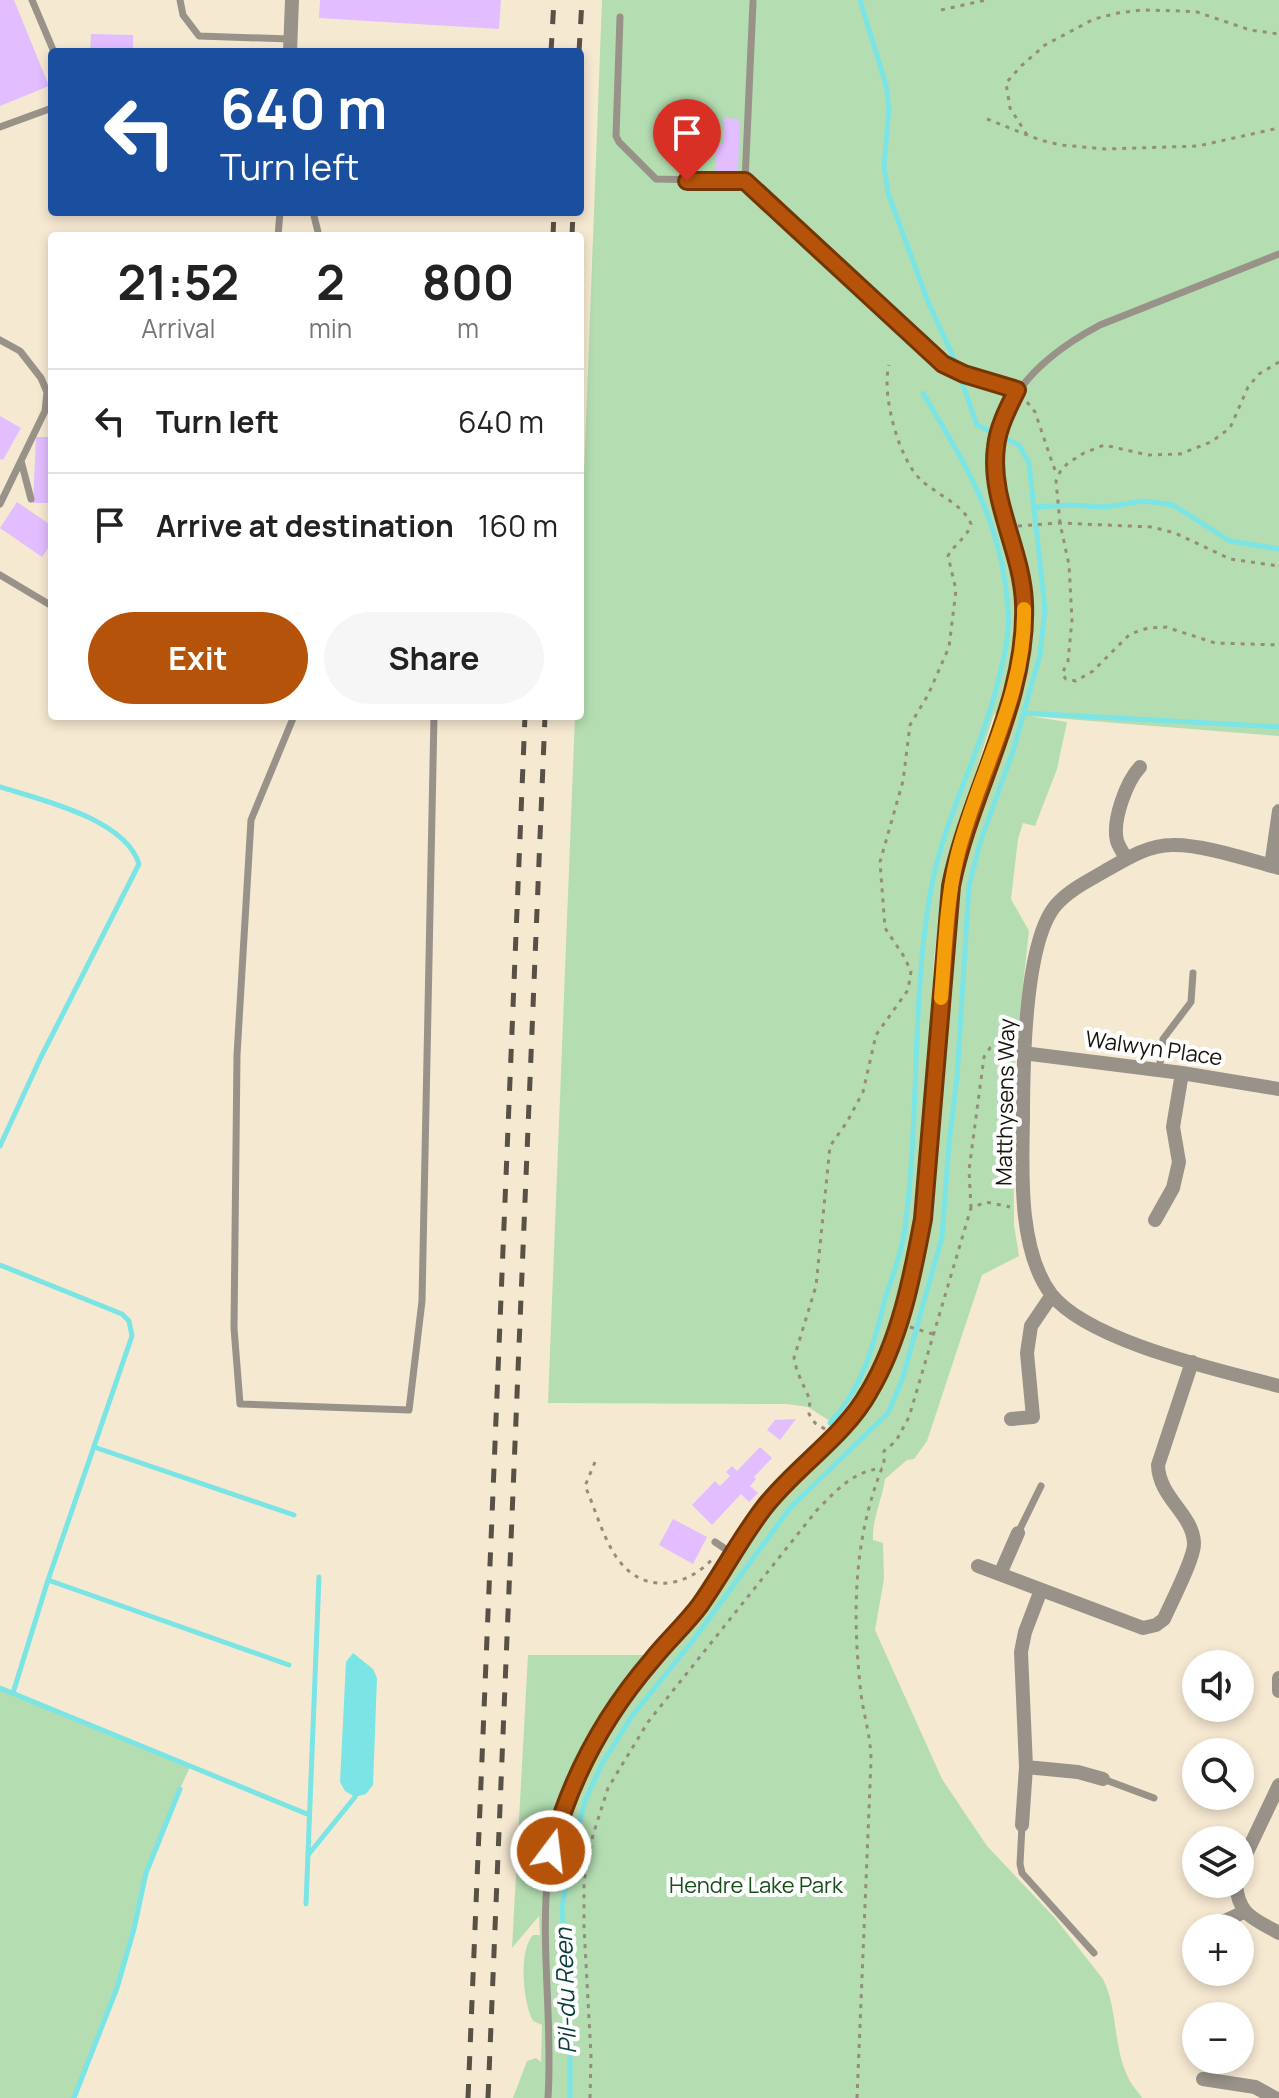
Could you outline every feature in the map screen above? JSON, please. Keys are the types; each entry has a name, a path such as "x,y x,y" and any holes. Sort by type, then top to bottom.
{"street":[{"path":"290,46 292,0"},
{"path":"1126,858 1116,839 1123,795 1140,767"},
{"path":"1275,867 1279,811"},
{"name":"Matthysens Way","path":"1275,867 1172,844 1160,846 1126,858 1066,894 1047,918 1036,951 1024,1048 1025,1209 1027,1242 1038,1272 1052,1295 1073,1315 1101,1331 1192,1362 1279,1386"},
{"name":"Walwyn Place","path":"1024,1048 1279,1089"},
{"path":"1155,1220 1173,1188 1179,1162 1173,1127 1182,1073"},
{"path":"1166,1202 1181,1209"},
{"path":"1011,1419 1033,1417 1027,1353 1031,1326 1052,1295"},
{"path":"978,1566 1143,1628 1164,1619 1195,1546 1192,1530 1158,1481 1158,1465 1192,1362"},
{"path":"1000,1574 1018,1533"},
{"path":"1022,1825 1026,1767 1021,1652 1041,1590"},
{"path":"1279,1678 1279,1691"},
{"path":"1026,1767 1078,1772 1103,1779"},
{"path":"1254,1838 1279,1785"},
{"path":"1238,1898 1244,1912 1279,1933"},
{"path":"1240,1914 1244,1912"},
{"path":"1203,2079 1255,2087 1275,2098"}],"lane":[{"path":"32,0 52,48"},
{"path":"180,0 183,15 199,36 290,46"},
{"path":"745,181 753,2"},
{"path":"620,17 615,126 619,142 656,179 745,181 943,364 964,374 1017,390"},
{"path":"0,127 48,109"},
{"path":"548,2098 547,1884 561,1811 588,1749 636,1679 699,1606 763,1508 849,1421 877,1379 898,1324 923,1219 951,886 957,855 998,737 1025,628 1020,572 999,492 996,446 1004,419 1017,390 1052,355 1100,325 1279,254"},
{"path":"0,340 20,351 41,378 47,392 45,411 0,504"},
{"path":"21,461 31,499"},
{"path":"0,575 48,604"},
{"path":"292,720 251,820 237,1055 234,1328 240,1404 409,1410 422,1301 434,720"},
{"path":"1159,1071 1163,1039 1191,1002 1193,973"},
{"path":"1018,1533 1041,1486"},
{"path":"719,1545 733,1554"},
{"path":"1103,1779 1154,1798"},
{"path":"1022,1825 1022,1873 1094,1953"}],"path":[{"path":"941,10 986,0"},
{"path":"1027,135 1010,108 1006,83 1045,45 1094,19 1142,10 1197,12 1250,30 1279,34"},
{"path":"987,119 1061,145 1106,149 1198,146 1279,128"},
{"path":"1279,362 1259,374 1248,387 1230,428 1211,442 1180,454 1148,455 1104,445 1076,458 1060,472 1056,481 1060,523 1069,565 1072,620 1068,661 1062,674 1066,679 1076,681 1093,671 1130,634 1148,628 1166,627 1215,643 1279,645"},
{"path":"834,1436 815,1423 809,1414 810,1400 794,1358 816,1286 830,1146 863,1092 876,1035 908,990 911,971 885,928 880,862 903,781 910,725 928,695 949,647 956,590 948,556 953,546 968,534 971,524 968,514 921,481 904,459 886,387 889,365"},
{"path":"1017,390 1035,412 1055,470 1060,472"},
{"path":"1026,525 1060,523 1152,527 1175,533 1230,559 1279,566"},
{"path":"857,2098 871,1761 870,1735 861,1695 857,1635 860,1542 882,1468 884,1451 896,1441 909,1417 971,1208 969,1170 984,1057 990,1048 1003,1043 1024,1048"},
{"path":"971,1208 986,1202 1025,1209"},
{"path":"907,1326 933,1334"},
{"path":"595,1462 585,1486 616,1557 634,1574 656,1584 676,1584 692,1577 710,1562 719,1545"},
{"path":"590,2098 584,1881 593,1835 608,1788 648,1722 817,1510 848,1479 865,1470 882,1468"}],"green space":[{"name":"Hendre Lake Park","path":"602,0 1279,0 1279,736 1029,716 1067,722 1057,769 1035,826 1023,823 1018,839 1011,899 1029,931 1013,1076 1014,1225 1019,1256 982,1275 927,1441 914,1459 907,1460 885,1479 873,1532 873,1540 883,1543 884,1579 875,1630 942,1779 987,1846 1055,1918 1103,1979 1123,2065 1142,2098 513,2098 527,2061 536,2058 541,2062 542,2025 533,2021 530,2013 524,1977 528,1943 533,1935 540,1935 539,1916 512,1948 528,1655 648,1655 690,1609 721,1561 729,1567 770,1507 849,1429 879,1386 904,1317 926,1217 938,1115 952,909 960,859 1009,715 994,714 945,870 934,959 927,1118 910,1256 893,1323 872,1374 833,1423 808,1407 787,1404 548,1403 575,720 584,720 584,475"},
{"path":"0,1688 191,1765 167,1816 146,1873 117,1988 74,2098 0,2098"}],"water":[{"path":"353,1653 373,1669 377,1678 373,1785 366,1794 355,1797 345,1791 340,1782 346,1662"}],"building":[{"path":"0,0 14,0 48,86 0,106"},
{"path":"320,0 501,0 499,29 319,18"},
{"path":"91,34 133,35 133,48 90,48"},
{"path":"724,118 740,119 738,172 715,171 716,143 723,143"},
{"path":"0,416 21,428 3,460 0,459"},
{"path":"36,437 48,437 48,503 33,503"},
{"path":"17,502 48,523 48,549 42,557 0,528"},
{"path":"796,1419 780,1440 767,1430 775,1420"},
{"path":"760,1447 772,1458 754,1477 756,1479 750,1486 758,1493 749,1502 741,1494 712,1525 692,1505 715,1481 720,1486 730,1476 726,1472 732,1466 737,1471"},
{"path":"673,1519 707,1537 693,1564 659,1545"}],"waterway":[{"name":"Pil-du Reen","path":"570,2098 570,2026 562,1907 585,1801 602,1764 632,1716 694,1639 790,1508 888,1413 902,1380 942,1237 957,1077 969,886 1040,655 1045,609 1029,463 1019,445 977,425 888,193 884,166 889,108 886,85 860,0"},
{"path":"830,1423 850,1396 865,1367 901,1247 910,1186 921,973 931,889 945,837 991,708 1008,628 1004,578 990,522 968,471 923,393"},
{"path":"1034,507 1105,507 1144,501 1173,505 1230,541 1279,549"},
{"path":"1024,713 1279,727"},
{"path":"0,787 59,805 100,823 131,848 139,864 40,1059 0,1146"},
{"path":"0,1265 122,1314 129,1321 132,1336 48,1580 13,1693"},
{"path":"94,1447 294,1515"},
{"path":"306,1904 319,1577"},
{"path":"48,1580 289,1665"},
{"path":"0,1688 307,1814"},
{"path":"74,2098 117,1988 146,1873 180,1789"},
{"path":"308,1855 355,1797"}],"railway":[{"path":"551,48 554,0"},
{"path":"579,48 582,0"},
{"path":"553,232 554,216"},
{"path":"572,232 573,216"},
{"path":"468,2098 525,720"},
{"path":"488,2098 545,720"}],"slow traffic":[{"path":"941,998 947,919 957,855 1010,698 1025,628 1024,609"}],"route":[{"path":"551,1851 561,1811 574,1779 588,1749 607,1721 636,1679 699,1606 763,1508 849,1421 867,1396 887,1357 914,1264 923,1219 951,886 957,855 1010,698 1025,628 1020,572 995,466 996,446 1017,390 964,374 943,364 745,181 687,181"}]}
